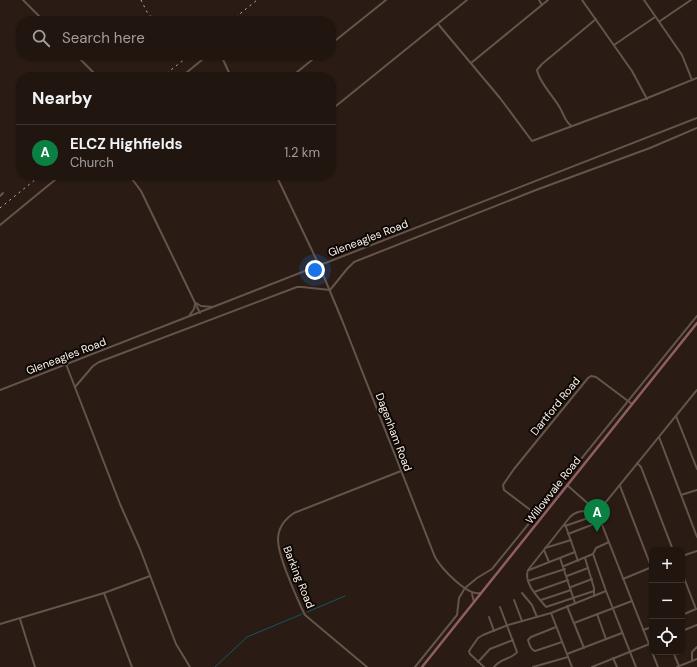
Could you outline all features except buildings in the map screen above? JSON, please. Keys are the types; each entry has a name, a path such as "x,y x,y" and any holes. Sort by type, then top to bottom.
{"main road":[{"name":"Willowvale Road","path":"422,667 697,323"}],"street":[{"path":"23,0 39,16"},
{"path":"336,40 386,0"},
{"path":"336,106 467,0"},
{"path":"538,0 542,4"},
{"path":"471,63 548,0"},
{"path":"582,0 636,76 647,98"},
{"path":"644,0 655,17 660,21 682,55 692,80"},
{"path":"660,21 691,0"},
{"path":"614,45 655,17"},
{"path":"572,126 567,123 559,106 542,82 537,70 542,64 596,19"},
{"path":"438,24 500,98 532,141 697,78"},
{"path":"81,60 93,72"},
{"path":"187,72 202,60"},
{"path":"223,60 229,72"},
{"path":"297,72 312,60"},
{"name":"Gleneagles Road","path":"0,390 697,118"},
{"path":"75,387 93,366 100,362 297,287 330,290 354,262 536,190 650,148 697,128"},
{"path":"0,225 55,180"},
{"path":"133,180 141,191 200,313"},
{"name":"Dagenham Road","path":"278,180 330,290 435,557 442,568 471,593"},
{"path":"0,196 3,193"},
{"path":"195,302 201,306 214,307"},
{"path":"187,318 194,309 195,302"},
{"path":"415,667 457,615 459,598 465,588 476,578 492,569 697,316"},
{"path":"66,364 176,644 190,667"},
{"name":"Dartford Road","path":"537,515 504,490 504,483 589,376 593,375 600,379 632,404"},
{"path":"565,525 597,513 697,390"},
{"path":"676,416 697,469"},
{"path":"659,437 697,537"},
{"path":"637,463 641,467 672,547"},
{"name":"Barking Road","path":"367,667 305,615 278,550 279,531 288,517 294,513 401,471"},
{"path":"567,485 597,513 649,644 592,667"},
{"path":"620,486 649,560"},
{"path":"681,496 697,490"},
{"path":"568,534 594,524 595,521 592,516 585,511 574,514 528,570 528,581 534,592 548,607 594,591"},
{"path":"565,525 578,561"},
{"path":"545,549 571,540"},
{"path":"528,581 564,568 585,558 593,554 596,548 609,542"},
{"path":"545,549 549,562"},
{"path":"685,555 697,551"},
{"path":"528,570 575,552"},
{"path":"593,554 636,667"},
{"path":"560,558 575,603"},
{"path":"585,558 592,579 594,596"},
{"path":"567,576 588,568"},
{"path":"623,579 649,569"},
{"path":"0,624 104,593 150,576"},
{"path":"541,600 592,579"},
{"path":"534,592 568,580"},
{"path":"685,581 696,609 685,614"},
{"path":"484,667 470,654 469,650 480,636 508,625 551,613 606,591"},
{"path":"104,593 132,667"},
{"path":"474,602 471,593 480,593"},
{"path":"522,593 532,605 537,617"},
{"path":"514,600 522,621"},
{"path":"574,623 632,601"},
{"path":"568,606 584,648"},
{"path":"494,667 501,661 517,654 514,640 500,607"},
{"path":"551,613 572,667"},
{"path":"597,614 606,639"},
{"path":"489,617 494,630"},
{"path":"20,618 34,667"},
{"path":"685,630 697,625"},
{"path":"556,627 530,637 528,640 529,643 532,650 535,651 562,642"},
{"path":"643,630 649,628"},
{"path":"533,667 568,655 622,632"},
{"path":"478,662 490,649 514,640"},
{"path":"692,661 692,652 697,647"},
{"path":"653,655 658,667"},
{"path":"674,655 679,667 697,659"},
{"path":"613,658 617,667"}],"waterway":[{"path":"307,612 345,596"},
{"path":"215,667 247,637 302,614"}],"railway":[{"path":"141,0 151,16"},
{"path":"237,16 257,0"},
{"path":"168,72 184,60"},
{"path":"0,208 35,180"}],"place":[{"name":"ELCZ Highfields","path":"597,532"}]}
